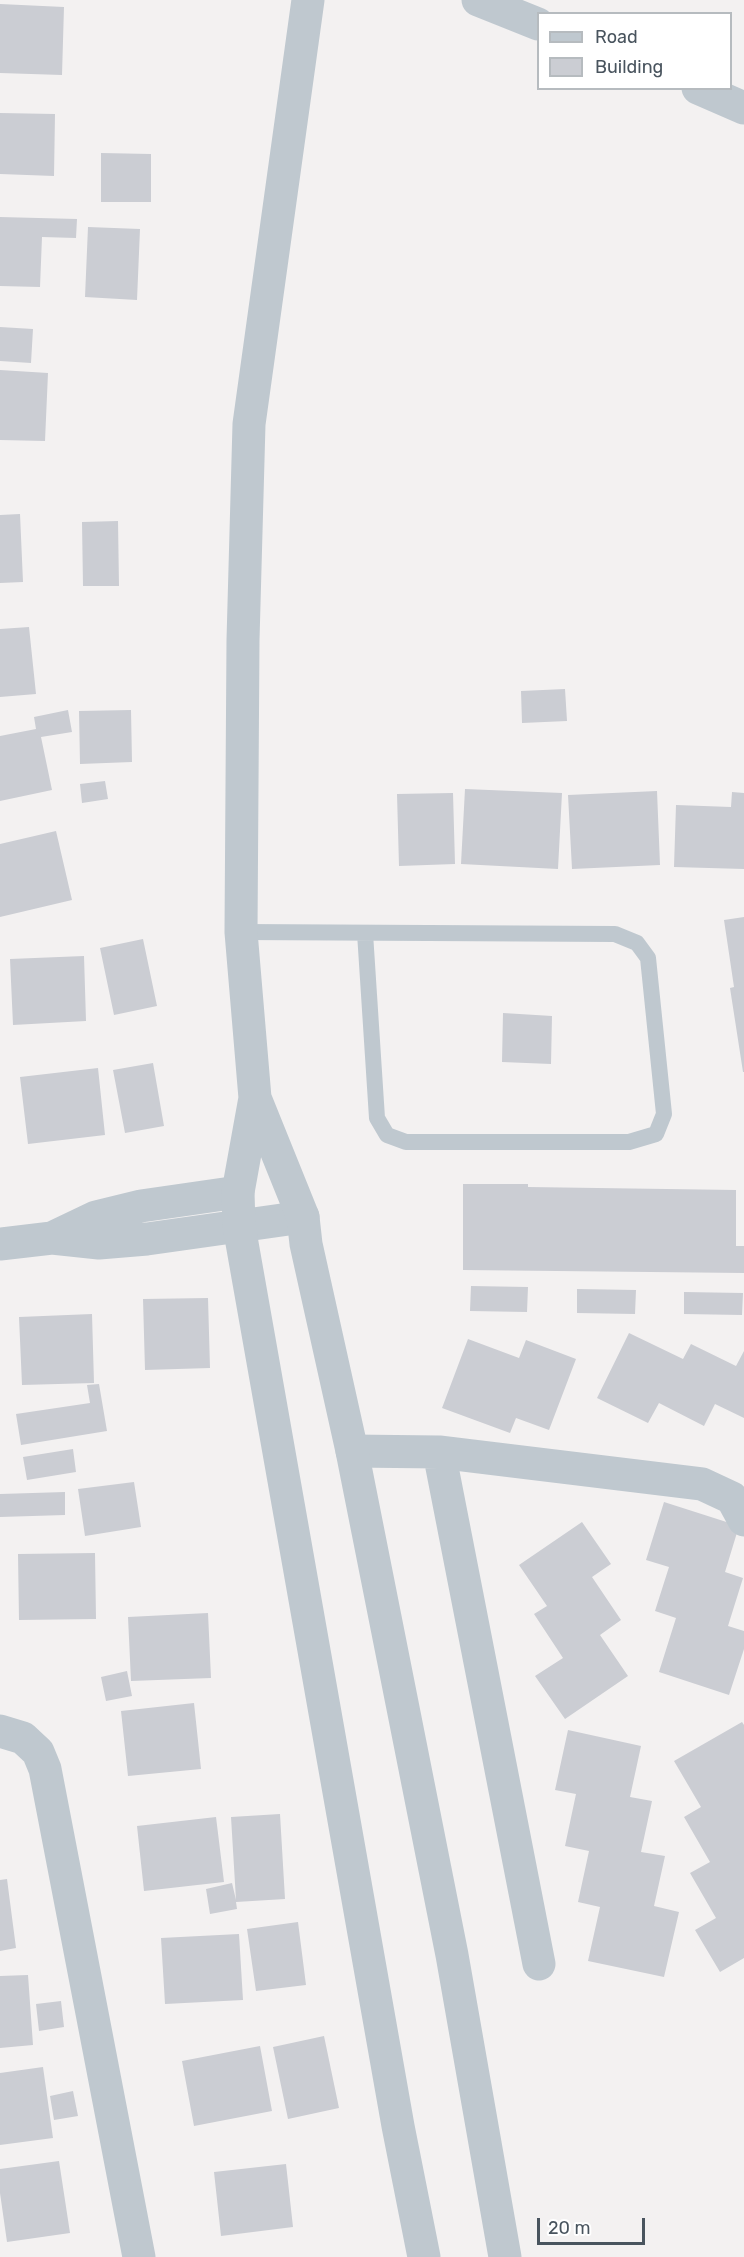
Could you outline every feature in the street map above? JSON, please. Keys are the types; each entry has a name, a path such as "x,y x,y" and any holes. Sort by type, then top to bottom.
{"street":[{"path":"308,0 249,424 243,640 241,932 255,1098 238,1192 239,1226 398,2126 424,2257"},
{"path":"478,0 537,24"},
{"path":"703,90 744,108"},
{"path":"255,1098 303,1217 306,1244 352,1451 452,1955 505,2257"},
{"path":"52,1238 96,1217 141,1206 238,1192"},
{"path":"0,1244 52,1238 99,1243 147,1239 303,1217"},
{"path":"352,1451 439,1452 702,1484 732,1498 744,1521"},
{"path":"439,1452 539,1964"},
{"path":"0,1731 23,1738 38,1752 45,1769 140,2257"}],"lane":[{"path":"241,932 615,934 637,943 648,958 664,1114 656,1134 629,1142 406,1142 387,1135 377,1118 365,933"}],"building":[{"path":"0,4 64,7 62,75 0,73"},
{"path":"0,113 55,114 54,176 0,174"},
{"path":"101,153 151,154 151,202 101,202"},
{"path":"0,217 77,219 76,238 42,237 40,287 0,286"},
{"path":"88,227 140,229 137,300 85,297"},
{"path":"0,327 33,329 31,363 0,361"},
{"path":"0,370 48,373 45,441 0,440"},
{"path":"20,514 23,582 0,583 0,515"},
{"path":"118,521 119,586 83,586 82,522"},
{"path":"29,627 36,694 0,697 0,629"},
{"path":"565,689 567,721 522,723 521,691"},
{"path":"68,710 72,732 41,737 52,790 0,801 0,736 36,729 34,717"},
{"path":"131,710 132,762 80,764 79,711"},
{"path":"105,781 108,799 82,803 80,784"},
{"path":"465,789 562,793 558,869 461,864"},
{"path":"657,791 660,865 572,869 568,795"},
{"path":"732,792 744,793 744,869 674,867 676,805 731,807"},
{"path":"453,793 455,864 399,866 397,794"},
{"path":"56,831 72,900 0,917 0,844"},
{"path":"744,917 743,1072 730,988 734,987 724,920"},
{"path":"143,939 157,1006 114,1015 100,948"},
{"path":"84,956 86,1021 13,1025 10,959"},
{"path":"503,1013 552,1016 551,1064 502,1062"},
{"path":"153,1063 164,1126 125,1133 113,1070"},
{"path":"98,1068 105,1135 28,1144 20,1077"},
{"path":"463,1184 736,1190 736,1246 744,1246 744,1273 463,1270"},
{"path":"471,1286 528,1287 527,1312 470,1311"},
{"path":"577,1289 636,1290 635,1314 577,1313"},
{"path":"684,1292 743,1293 742,1315 684,1314"},
{"path":"208,1298 210,1368 145,1370 143,1299"},
{"path":"92,1314 94,1383 22,1385 19,1317"},
{"path":"629,1333 683,1359 691,1344 736,1366 744,1351 744,1418 715,1404 704,1426 659,1403 648,1423 597,1398"},
{"path":"468,1339 519,1358 526,1340 576,1359 549,1430 516,1418 510,1433 442,1408"},
{"path":"99,1384 107,1431 21,1445 16,1414 90,1403 87,1385"},
{"path":"73,1449 76,1472 27,1480 23,1457"},
{"path":"134,1482 141,1527 85,1536 78,1489"},
{"path":"65,1492 65,1515 0,1517 0,1494"},
{"path":"664,1502 739,1526 725,1572 743,1578 728,1626 744,1631 744,1649 729,1695 659,1672 676,1618 655,1611 669,1567 646,1560"},
{"path":"582,1522 611,1564 592,1577 621,1620 600,1635 628,1676 565,1719 535,1676 563,1658 534,1614 547,1606 519,1565"},
{"path":"95,1553 96,1619 19,1620 18,1554"},
{"path":"208,1613 211,1678 131,1681 128,1617"},
{"path":"127,1671 132,1696 106,1701 101,1677"},
{"path":"194,1703 201,1769 128,1776 121,1711"},
{"path":"742,1722 744,1725 744,1958 720,1972 695,1930 716,1918 690,1873 710,1862 684,1817 701,1807 674,1761"},
{"path":"568,1730 641,1746 630,1797 652,1801 641,1852 665,1856 654,1906 679,1912 664,1977 588,1961 600,1907 578,1902 589,1851 565,1846 576,1794 555,1790"},
{"path":"280,1814 285,1899 236,1902 237,1909 210,1914 206,1889 232,1883 236,1900 231,1817"},
{"path":"216,1817 224,1882 144,1891 137,1826"},
{"path":"7,1879 16,1948 0,1951 0,1880"},
{"path":"298,1922 306,1985 256,1991 247,1929"},
{"path":"239,1934 243,2000 165,2004 161,1938"},
{"path":"28,1975 33,2045 0,2048 0,1976"},
{"path":"61,2001 64,2027 39,2031 36,2004"},
{"path":"324,2036 339,2108 288,2119 273,2047"},
{"path":"260,2046 272,2111 194,2126 182,2061"},
{"path":"43,2067 53,2138 0,2145 0,2073"},
{"path":"73,2091 78,2116 54,2120 50,2096"},
{"path":"59,2161 70,2233 7,2242 0,2193 0,2169"},
{"path":"286,2164 293,2227 221,2236 214,2172"}]}
